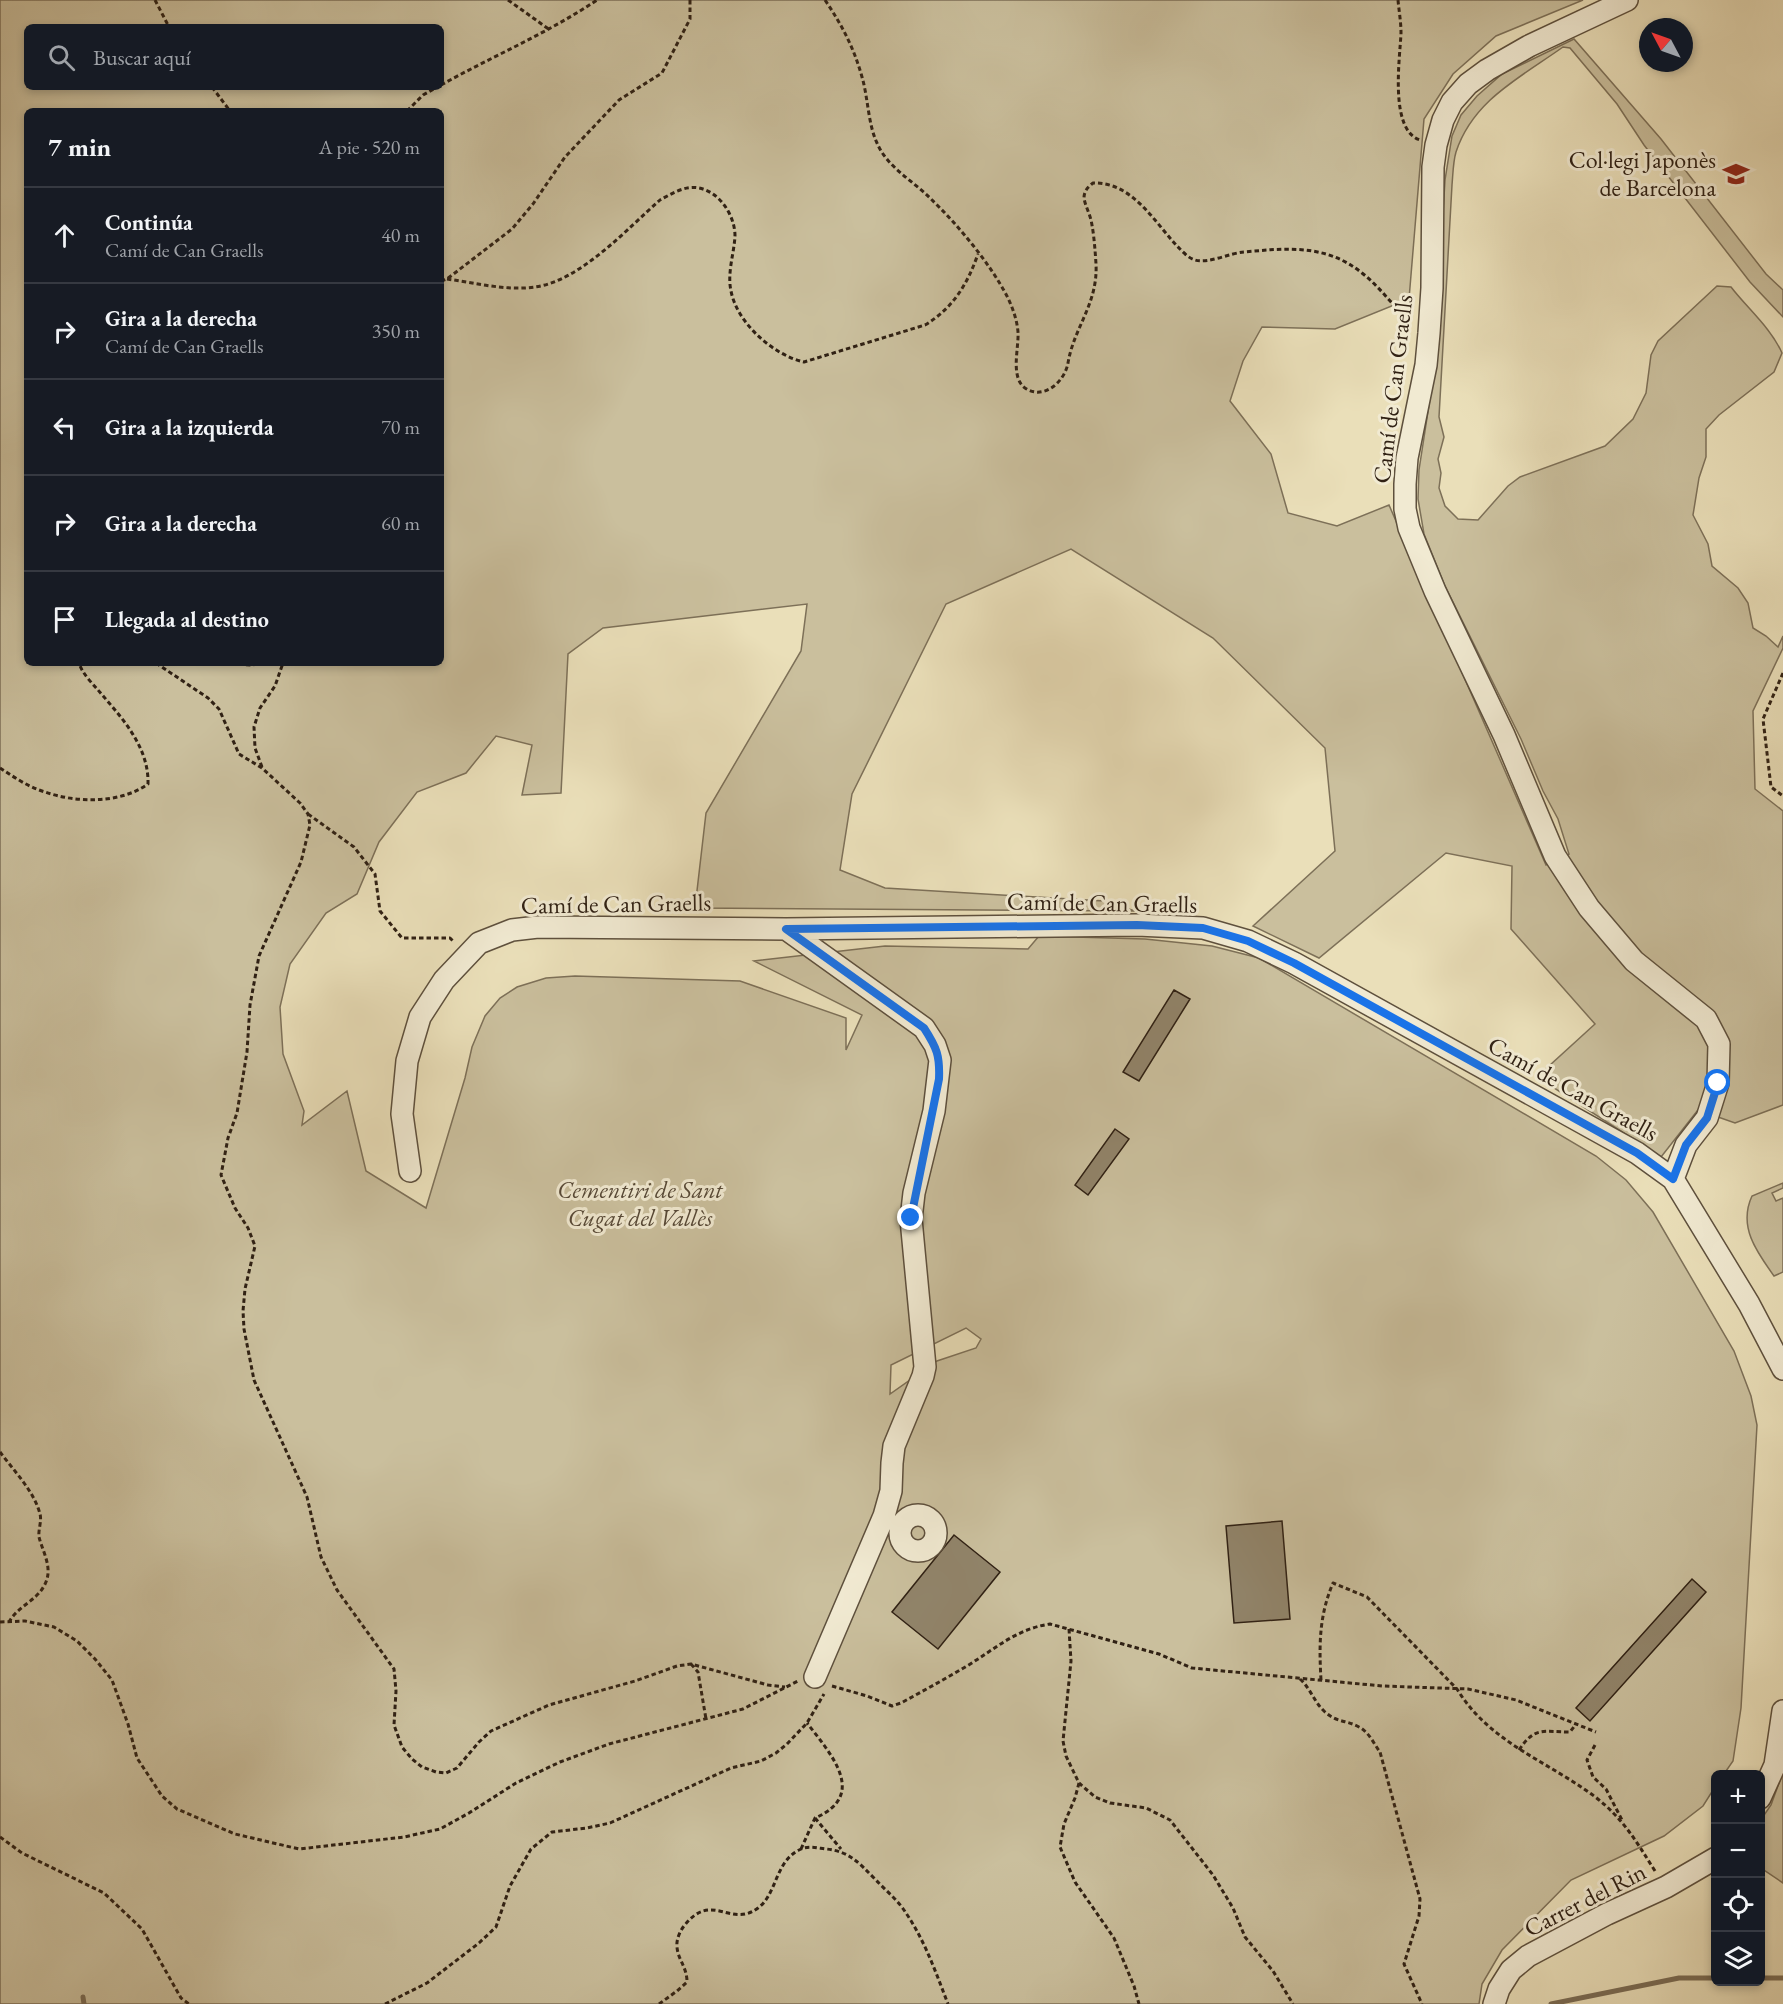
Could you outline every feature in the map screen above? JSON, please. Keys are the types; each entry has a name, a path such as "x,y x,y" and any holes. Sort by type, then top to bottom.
{"street":[{"name":"Camí de Can Graells","path":"410,1171 402,1114 407,1061 420,1017 444,980 479,943 512,930 538,927 786,929 1137,925 1203,928 1248,941 1294,963 1637,1153 1673,1179 1686,1145 1707,1118 1718,1083 1719,1044 1706,1019 1634,961 1589,908 1555,856 1504,735 1435,591 1413,537 1405,509 1407,458 1426,365 1432,288 1432,196 1436,145 1443,120 1452,102 1468,84 1487,70 1529,46 1627,0"},
{"path":"786,929 924,1028 935,1045 940,1060 934,1111 914,1193 911,1218 925,1367 894,1446 891,1491 884,1516 815,1677"},
{"path":"1673,1179 1749,1304 1783,1369"},
{"path":"891,1468 909,1508 915,1515"},
{"path":"1765,1789 1775,1765 1783,1712"},
{"name":"Carrer del Rin","path":"1494,2004 1499,1989 1511,1970 1528,1956 1607,1914 1666,1887 1711,1861"}],"path":[{"path":"155,0 167,24"},
{"path":"508,0 550,30"},
{"path":"444,83 496,55 550,30 597,0"},
{"path":"444,280 512,229 565,157 619,100 662,73 690,19 690,0"},
{"path":"825,0 849,38 862,77 876,143 890,164 932,199 978,254 1002,287 1014,309 1018,333 1017,374 1027,390 1049,391 1067,370 1076,334 1093,299 1096,268 1095,242 1091,218 1084,197 1086,189 1093,183 1105,183 1130,195 1194,260 1205,261 1236,252 1265,250 1309,249 1327,254 1362,272 1412,323 1429,333"},
{"path":"1398,0 1401,31 1399,96 1401,113 1405,127 1413,138 1436,145"},
{"path":"214,90 228,108"},
{"path":"409,108 432,90"},
{"path":"447,279 512,287 535,287 568,277 660,200 688,188 699,188 712,194 723,205 734,224 730,282 735,304 750,326 771,347 792,359 804,362 925,325 940,316 964,288 978,254"},
{"path":"0,768 23,783 46,793 74,798 95,800 121,796 136,792 148,784 148,772 142,752 131,731 88,679 81,666"},
{"path":"160,666 208,698 219,709 239,754 262,768 300,803 308,814 354,847 375,874 380,911 402,938 450,938 468,954"},
{"path":"262,768 255,748 254,727 260,708 275,686 282,666"},
{"path":"1783,674 1763,719 1772,787 1783,796"},
{"path":"0,1622 25,1622 54,1627 77,1641 95,1659 112,1680 128,1724 137,1758 162,1796 177,1809 235,1834 298,1849 404,1838 440,1829 516,1783 560,1762 609,1744 743,1709 785,1687 768,1685 691,1664 677,1666 635,1681 578,1695 549,1705 491,1731 457,1768 446,1773 436,1772 417,1763 402,1747 394,1725 396,1691 394,1669 337,1590 321,1557 308,1497 254,1380 244,1329 243,1311 245,1289 255,1246 221,1175 228,1138 237,1113 247,1052 250,1005 259,956 301,862 309,825 308,814"},
{"path":"0,1452 33,1496 41,1516 39,1535 48,1567 46,1584 33,1600 18,1611 9,1622"},
{"path":"1321,1680 1319,1644 1324,1604 1333,1583 1367,1597 1457,1689 1466,1704 1519,1750 1593,1796 1623,1822"},
{"path":"385,2004 427,1983 496,1927 510,1886 531,1849 552,1832 610,1823 731,1768 761,1761 787,1744 807,1723 828,1687 834,1686 892,1706 966,1666 1020,1631 1034,1626 1050,1624 1069,1629 1159,1654 1192,1668 1382,1686 1468,1689 1516,1700 1596,1732"},
{"path":"1069,1629 1071,1661 1064,1740 1066,1756 1079,1783 1095,1797 1110,1803 1146,1808 1170,1820 1213,1875 1233,1908 1245,1937 1273,1971 1293,2004"},
{"path":"691,1664 698,1672 706,1719"},
{"path":"1298,1678 1308,1687 1323,1711 1335,1720 1360,1727 1370,1736 1380,1752 1420,1899 1419,1916 1404,1964 1422,2004"},
{"path":"801,1849 815,1818 827,1813 842,1796 844,1786 842,1776 807,1723"},
{"path":"1519,1750 1528,1737 1536,1732 1570,1732 1576,1724"},
{"path":"1595,1745 1587,1760 1593,1777 1606,1789 1623,1822 1666,1887"},
{"path":"1079,1783 1064,1824 1059,1847 1075,1882 1114,1938 1139,2004"},
{"path":"815,1818 842,1851 861,1865 905,1911 923,1943 948,2004"},
{"path":"0,1838 22,1853 104,1893 142,1929 181,1998 189,2004"},
{"path":"659,2004 687,1982 687,1972 676,1947 678,1936 683,1927 702,1910 713,1908 741,1915 755,1910 763,1904 786,1860 801,1849 811,1847 842,1851"}],"green space":[{"name":"Cementiri de Sant Cugat del Vallès","path":"0,0 1583,0 1496,36 1453,74 1424,119 1409,299 1335,329 1262,327 1243,361 1230,401 1271,454 1288,513 1337,526 1389,505 1546,865 1569,854 1558,819 1445,586 1424,534 1418,499 1419,470 1433,379 1445,180 1452,136 1461,115 1477,96 1502,74 1574,39 1661,139 1766,274 1783,290 1783,317 1750,282 1644,145 1617,104 1570,48 1563,47 1500,91 1474,118 1464,134 1456,152 1453,172 1439,417 1444,437 1438,459 1441,473 1439,488 1445,506 1458,519 1478,520 1508,486 1520,477 1605,446 1633,419 1646,393 1651,355 1658,341 1717,286 1731,287 1766,327 1782,353 1774,372 1719,415 1706,429 1706,457 1699,478 1693,515 1708,544 1712,566 1738,588 1748,603 1753,628 1778,647 1783,636 1783,648 1753,711 1755,789 1783,811 1783,1105 1735,1123 1698,1110 1661,1157 1537,1077 1595,1024 1511,929 1512,866 1446,853 1319,958 1253,926 1335,851 1325,748 1213,638 1071,549 946,604 852,794 840,870 885,888 1104,901 1135,911 695,908 706,813 801,651 807,604 603,628 568,654 561,793 522,795 532,745 496,736 466,773 417,792 379,842 357,894 326,913 290,964 280,1007 283,1054 304,1111 302,1125 347,1091 366,1171 426,1208 472,1047 485,1016 500,998 517,987 546,978 575,976 740,981 846,1018 846,1050 862,1015 754,961 885,946 1028,949 1039,936 1145,939 1212,946 1259,958 1596,1156 1626,1180 1653,1212 1734,1351 1751,1396 1757,1425 1741,1708 1733,1761 1727,1770 1711,1770 1711,1793 1703,1806 1664,1836 1571,1880 1502,1950 1482,1984 1479,2004 0,2004","holes":["966,1328 981,1339 976,1348 937,1361 890,1394 891,1365"]},
{"path":"1783,1183 1783,1188 1772,1193 1776,1201 1783,1198 1783,1272 1774,1276 1751,1238 1747,1218 1748,1207 1752,1196"},
{"path":"1783,1772 1783,1883 1765,1871 1765,1814 1771,1805"}],"building":[{"path":"1174,990 1190,999 1139,1081 1123,1072"},
{"path":"1115,1129 1129,1139 1088,1195 1075,1185"},
{"path":"1282,1521 1290,1619 1234,1623 1226,1526"},
{"path":"954,1535 1000,1572 938,1649 892,1612"},
{"path":"1692,1579 1706,1592 1590,1721 1576,1708"}],"waterway":[{"path":"1551,2004 1679,1978 1711,1978"},
{"path":"1765,1978 1783,1978"},
{"path":"83,1997 84,2004"}],"place":[{"name":"Col·legi Japonès de Barcelona","path":"1736,174"}],"route":[{"path":"911,1218 914,1193 934,1111 939,1079 940,1060 935,1045 924,1028 786,929 1137,925 1203,928 1248,941 1294,963 1637,1153 1673,1179 1686,1145 1707,1118 1718,1083"}]}
